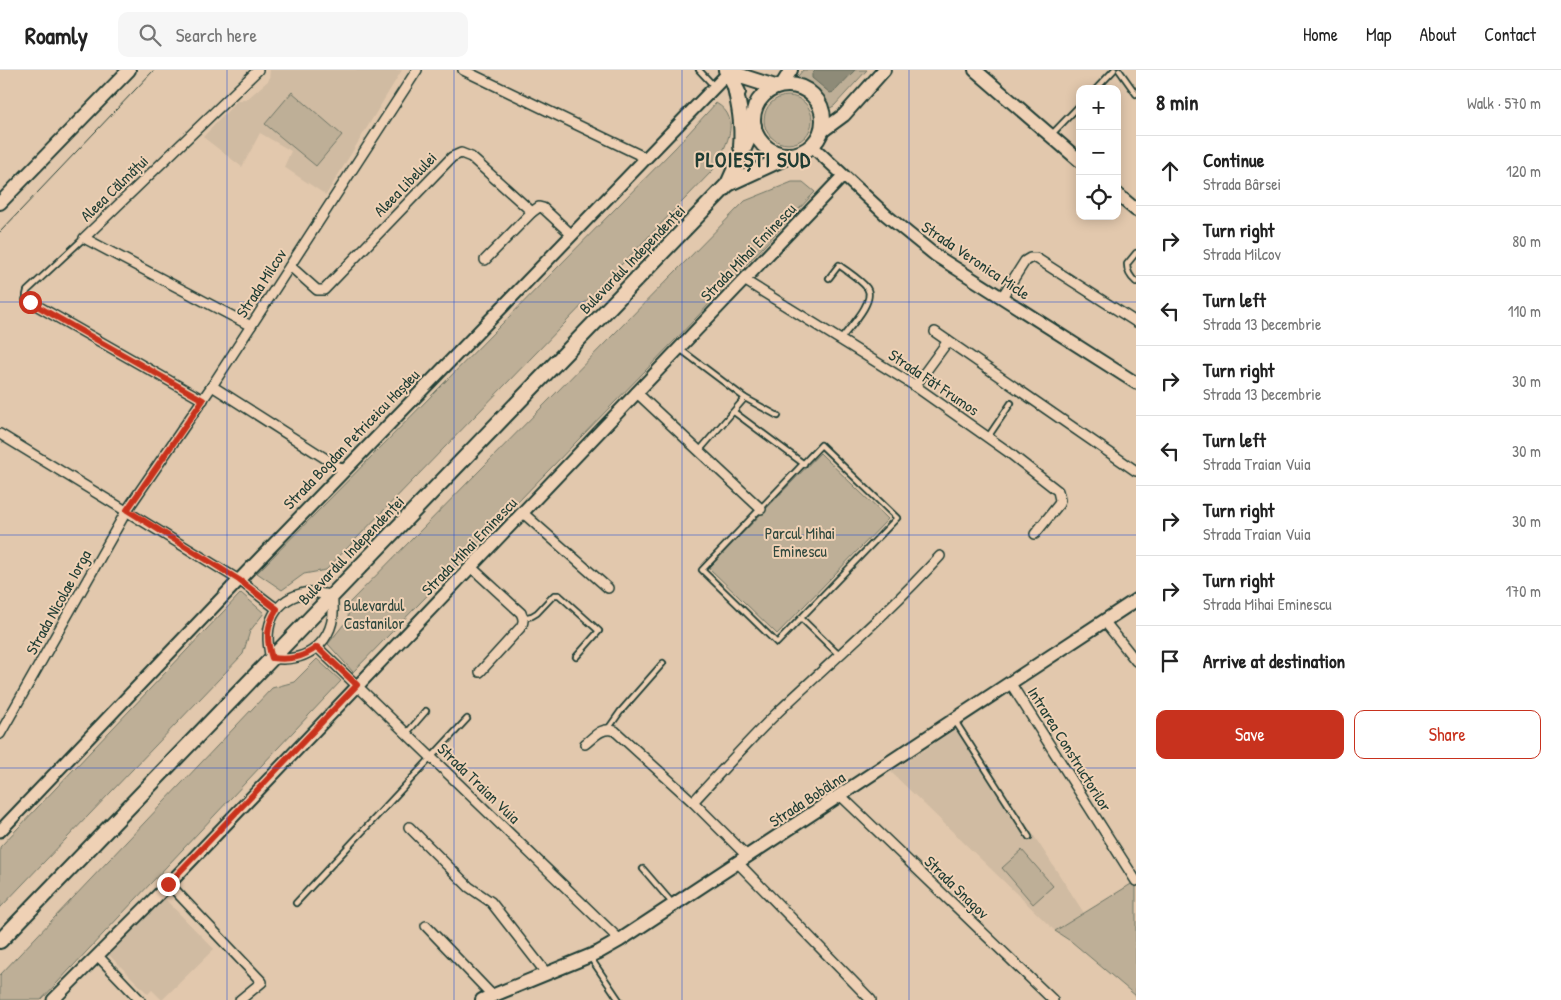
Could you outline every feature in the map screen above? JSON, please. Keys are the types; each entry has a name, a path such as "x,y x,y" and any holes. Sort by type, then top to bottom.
{"main road":[{"path":"0,203 128,70"},
{"path":"778,86 791,70"},
{"path":"812,146 821,132 844,115 884,70"},
{"path":"975,70 1076,158"},
{"path":"730,74 778,86 792,85 803,88 813,95 820,104 823,115 821,132"},
{"path":"730,74 757,136 763,144 771,151 781,155 791,155"},
{"path":"730,74 742,126 740,158"},
{"name":"Bulevardul Independenței","path":"0,940 728,184 753,124 755,107 760,98 778,86"},
{"name":"Bulevardul Independenței","path":"728,184 791,155 799,154 812,146"},
{"path":"1121,197 1136,210"},
{"name":"Strada Bobâlna","path":"488,998 589,956 620,940 1136,600"}],"street":[{"name":"Aleea Călmățui","path":"251,326 84,238 258,70"},
{"name":"Strada Milcov","path":"127,510 203,400 417,70"},
{"path":"463,70 473,72 646,158"},
{"name":"Strada Bogdan Petriceicu Hașdeu","path":"0,831 344,470 714,87 730,74"},
{"name":"Strada Veronica Micle","path":"812,146 910,236 935,255 1136,383"},
{"name":"Aleea Libelulei","path":"290,266 317,290 324,290 452,157 461,153 471,157 532,212 539,207 543,208 572,235"},
{"name":"Strada Mihai Eminescu","path":"53,1000 168,884 843,176"},
{"path":"485,260 532,212"},
{"path":"1002,297 1026,261 1030,258 1036,258 1136,322"},
{"name":"Strada Făt Frumos","path":"744,280 915,386 988,437 1058,491 1059,504 1036,534"},
{"path":"27,300 203,400"},
{"path":"936,332 1136,471"},
{"path":"915,386 948,341"},
{"path":"212,386 344,470"},
{"path":"636,392 761,509"},
{"path":"0,434 239,580 277,609"},
{"name":"Strada Nicolae Iorga","path":"0,734 127,510"},
{"path":"523,513 608,588"},
{"path":"693,802 772,718 840,656 940,556"},
{"path":"471,567 521,613 523,618 523,624 520,628 480,672"},
{"path":"310,592 332,595 334,606 332,622 329,632 317,647 311,652 295,658 283,660 272,658 267,635 272,617 277,609 298,594 310,592"},
{"path":"1105,622 1136,661"},
{"name":"Strada Traian Vuia","path":"317,647 620,940"},
{"name":"Intrarea Constructorilor","path":"1011,684 1136,881"},
{"path":"585,744 603,730 615,731 693,802 743,860 871,1000"},
{"name":"Strada Snagov","path":"841,796 1053,1000"},
{"path":"409,827 469,887 491,902 547,974"},
{"path":"168,884 262,982 240,1000"},
{"path":"426,926 488,998"},
{"path":"98,956 140,1000"}],"lane":[{"path":"699,70 714,87"},
{"path":"1100,85 1114,70"},
{"path":"1118,70 1136,94"},
{"path":"1051,136 1076,110"},
{"path":"27,300 27,291 84,238"},
{"path":"1136,253 1127,264 1130,278 1136,282"},
{"path":"829,278 839,265 867,289 869,296 865,308 841,339"},
{"path":"679,348 745,398 778,416"},
{"path":"698,451 745,398"},
{"path":"988,437 1011,404"},
{"path":"734,412 804,464"},
{"path":"821,445 897,518 777,643 702,570 804,464 821,445"},
{"path":"523,618 532,616 554,595 559,595 599,631 576,657"},
{"path":"801,618 840,656"},
{"path":"608,729 620,712 663,663"},
{"path":"406,734 426,711"},
{"path":"296,903 468,719"},
{"path":"955,721 1029,837"},
{"path":"643,869 674,906"},
{"path":"589,956 619,1000"}],"shaded area":[{"path":"270,70 402,70 326,195 284,167 291,151 260,133 242,167 203,137 238,100 246,100 269,80"},
{"path":"816,70 855,70 834,92 830,93 812,78 812,74"},
{"path":"962,725 1084,913 1055,931 891,772"},
{"path":"162,896 214,949 162,1000 152,990 148,994 106,952"}],"green space":[{"path":"803,70 867,70 830,108 817,89 799,81 798,76"},
{"path":"292,92 342,135 316,166 265,124"},
{"path":"783,96 793,96 802,100 808,106 811,111 811,129 802,140 793,144 783,144 774,140 768,134 764,125 764,115 768,106 774,100"},
{"name":"Bulevardul Castanilor","path":"716,103 729,117 730,126 726,144 713,170 326,570 304,574 282,590 257,573 676,147"},
{"name":"Bulevardul Castanilor","path":"792,182 803,182 815,192 678,337 353,672 328,644 348,619 349,603 745,201"},
{"name":"Parcul Mihai Eminescu","path":"820,453 888,519 777,634 709,568"},
{"path":"241,593 264,613 250,631 243,654 0,908 0,847"},
{"name":"Bulevardul Castanilor","path":"317,659 341,681 41,1000 0,1000 0,975 272,688 294,682"},
{"path":"1022,850 1053,886 1033,904 1002,868"},
{"path":"1136,881 1136,996 1072,942 1055,931"}],"tram line":[{"path":"0,232 154,70"}],"district":[{"name":"PLOIEȘTI SUD","path":"753,159"}],"route":[{"path":"30,302 203,400 127,510 239,580 277,609 268,627 267,635 272,658 283,660 295,658 311,652 317,647 357,685 168,884"}]}
